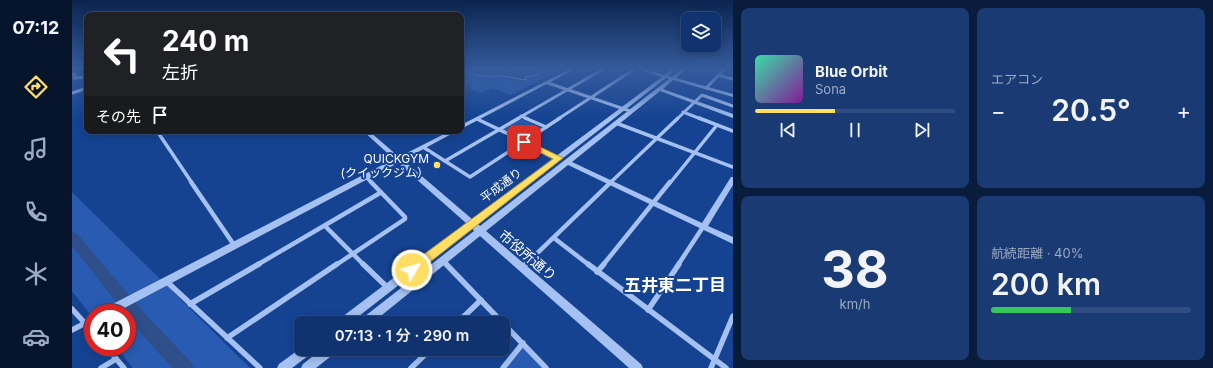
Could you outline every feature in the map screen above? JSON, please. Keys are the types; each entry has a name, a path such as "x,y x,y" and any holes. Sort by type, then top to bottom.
{"street":[{"path":"464,124 542,85"},
{"path":"556,85 627,110"},
{"path":"445,161 576,85"},
{"path":"423,147 470,177 610,85"},
{"name":"平成通り","path":"373,316 616,123 627,110 663,85"},
{"name":"平成通り","path":"351,316 559,158 663,85"},
{"path":"697,85 733,96"},
{"path":"79,91 84,87"},
{"path":"658,89 733,116"},
{"path":"72,93 84,90"},
{"path":"523,268 693,102 702,95 733,106"},
{"path":"683,112 733,131"},
{"path":"521,116 546,127"},
{"path":"477,119 559,158"},
{"path":"616,123 733,167"},
{"path":"597,272 717,125"},
{"path":"158,134 234,245"},
{"name":"市役所通り","path":"369,134 471,225 523,268 637,368"},
{"path":"122,304 448,134"},
{"path":"567,162 733,241"},
{"path":"227,338 405,219 405,217 366,177"},
{"path":"648,310 733,179"},
{"path":"190,304 380,193"},
{"path":"325,226 388,288"},
{"path":"554,238 726,368"},
{"path":"443,260 546,368"},
{"path":"166,281 260,368"},
{"path":"464,316 481,300"},
{"path":"72,309 84,321"},
{"path":"711,368 733,316"},
{"path":"72,330 84,324"},
{"path":"503,368 523,344"},
{"path":"114,356 124,368"},
{"path":"283,368 299,356"},
{"path":"307,368 322,356"},
{"path":"411,368 424,356"},
{"path":"101,368 116,359"}],"shaded area":[{"path":"464,85 530,85 511,95 492,88 480,93"},
{"path":"521,119 542,128 524,140 503,131 502,129"},
{"path":"72,192 250,368 133,368 123,356 136,356 136,304 84,304 84,306 72,291"},
{"path":"523,343 546,368 503,368"}],"building":[{"path":"464,85 468,85 465,87 468,88 464,90"}],"waterway":[{"path":"72,237 141,321 185,368"}],"place":[{"name":"QUICKGYM (クイックジム）","path":"437,165"}],"district":[{"name":"五井東二丁目","path":"675,285"}],"route":[{"path":"412,270 559,158 524,142"}]}
